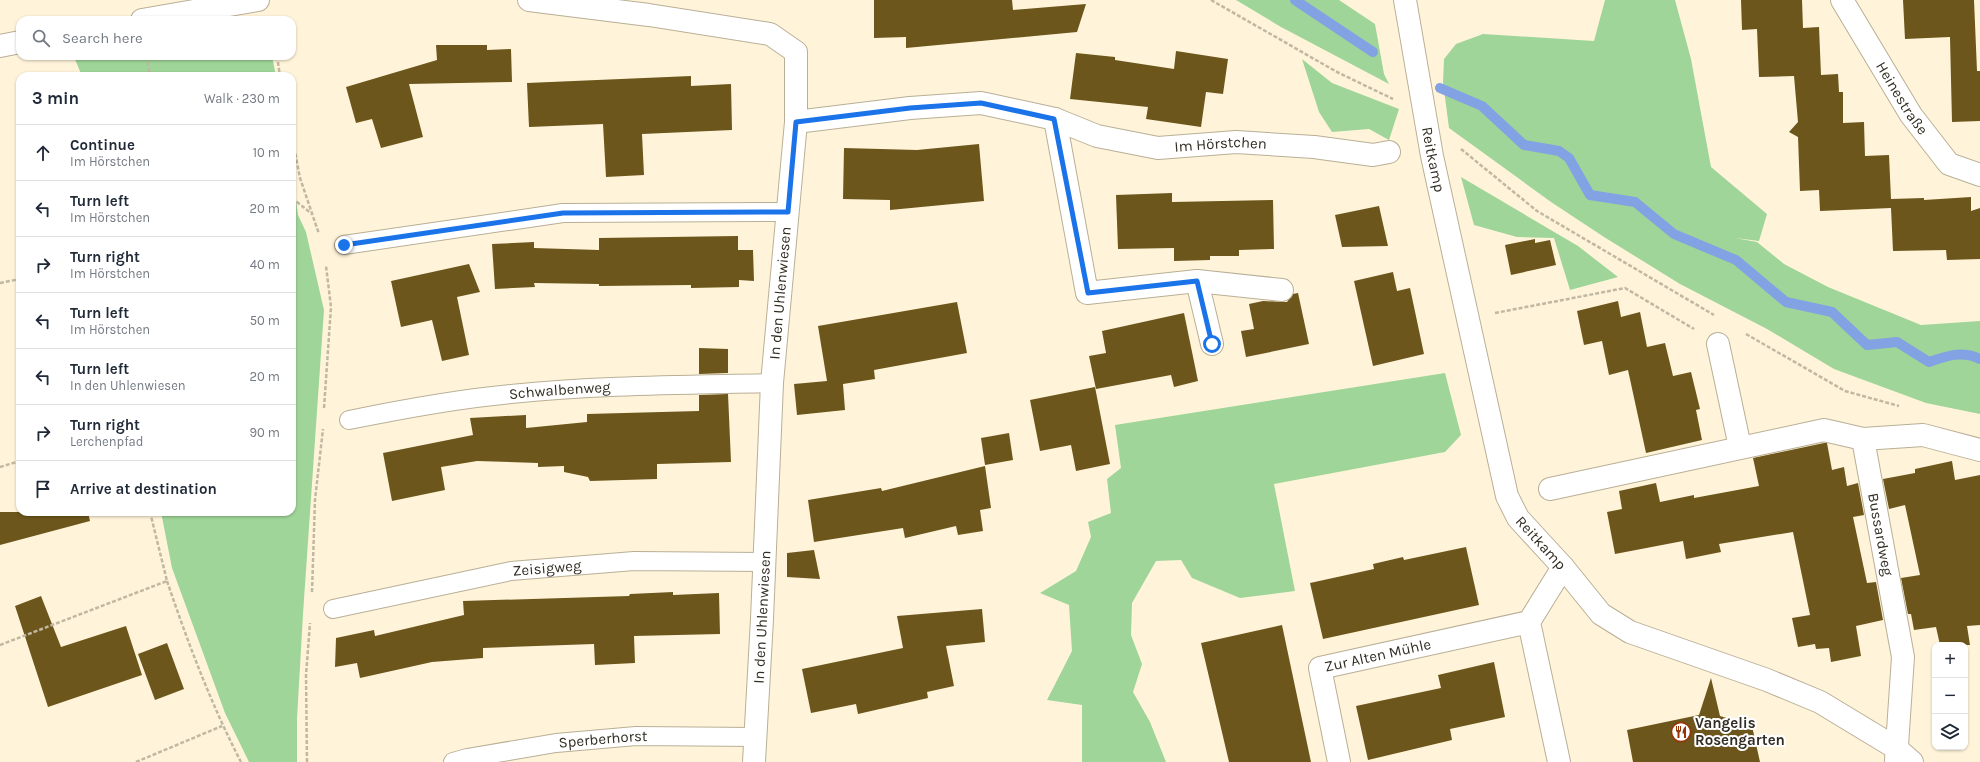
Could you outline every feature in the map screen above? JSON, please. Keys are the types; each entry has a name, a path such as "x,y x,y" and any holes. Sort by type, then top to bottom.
{"street":[{"path":"165,16 258,0"},
{"name":"In den Uhlenwiesen","path":"529,0 649,15 770,34 796,52 796,122 772,384 754,762"},
{"name":"Reitkamp","path":"1405,0 1425,118 1467,319 1507,496 1518,518 1563,567 1529,622"},
{"name":"Heinestraße","path":"1842,0 1911,115 1948,164 1980,175"},
{"path":"0,46 16,43"},
{"name":"Im Hörstchen","path":"796,122 910,108 981,103 1054,119 1097,136 1158,148 1236,142 1314,147 1373,155 1390,152"},
{"path":"1054,119 1088,293 1197,281 1282,290"},
{"path":"1197,281 1212,344"},
{"path":"1718,344 1740,447"},
{"path":"1550,489 1824,430 1863,439 1923,435 1980,450"},
{"name":"Bussardweg","path":"1863,439 1903,657 1901,757"},
{"name":"Bussardweg","path":"1563,567 1601,614 1630,632 1766,680 1820,702 1901,757"},
{"path":"1529,622 1558,762"},
{"name":"Zur Alten Mühle","path":"1339,762 1320,668 1529,622"}],"lane":[{"path":"344,245 563,213 788,212"},
{"name":"Schwalbenweg","path":"349,420 427,405 511,394 628,386 772,384"},
{"name":"Zeisigweg","path":"333,609 511,571 634,561 764,562"},
{"name":"Sperberhorst","path":"453,762 467,758 556,743 636,736 755,737"}],"path":[{"path":"1211,0 1337,72 1386,94 1425,118"},
{"path":"148,60 149,72"},
{"path":"278,60 279,72"},
{"path":"1459,148 1537,211 1716,316"},
{"path":"296,157 300,178 320,235"},
{"path":"296,201 312,214"},
{"path":"324,414 331,307 326,263"},
{"path":"0,283 16,280"},
{"path":"1467,319 1625,288 1718,344"},
{"path":"1744,333 1845,391 1903,407"},
{"path":"312,596 315,500 323,421"},
{"path":"0,467 16,462"},
{"path":"151,516 167,581 190,648 222,726 242,762"},
{"path":"0,645 167,581"},
{"path":"307,762 306,675 310,620"},
{"path":"136,762 222,726"}],"green space":[{"path":"1236,0 1339,0 1375,24 1384,74 1389,84 1281,27"},
{"path":"1605,0 1675,0 1691,59 1711,167 1767,214 1759,241 1735,238 1757,242 1784,264 1828,287 1921,325 1980,321 1980,414 1926,403 1834,369 1767,329 1680,284 1604,237 1551,202 1449,128 1443,82 1444,59 1456,44 1483,34 1594,41"},
{"path":"1302,59 1332,83 1399,109 1389,140 1369,129 1332,132 1319,112"},
{"path":"75,60 273,60 275,72 80,72"},
{"path":"1461,177 1578,246 1618,277 1570,290 1554,238 1517,237 1474,225"},
{"path":"296,200 298,215 306,232 324,310 303,614 297,719 297,762 249,762 225,713 172,568 162,516 296,516"},
{"path":"1445,373 1461,435 1445,452 1274,484 1295,591 1240,598 1192,578 1181,560 1156,561 1132,603 1131,635 1142,664 1133,692 1150,722 1166,762 1082,762 1082,705 1047,700 1072,651 1069,605 1040,593 1076,571 1091,537 1088,522 1111,513 1107,479 1121,468 1115,425"}],"building":[{"path":"874,0 1012,0 1013,10 1086,4 1077,32 906,48 906,37 874,38"},
{"path":"1741,0 1802,0 1803,28 1819,27 1821,75 1838,74 1839,92 1843,92 1843,123 1864,122 1865,156 1889,155 1891,199 1924,198 1924,200 1971,197 1971,211 1980,208 1980,259 1947,260 1946,250 1893,251 1891,208 1820,211 1819,190 1800,191 1798,137 1789,132 1798,122 1794,76 1759,77 1757,29 1742,30"},
{"path":"1903,0 1974,0 1977,71 1980,71 1980,121 1952,122 1950,37 1905,39"},
{"path":"436,45 487,45 487,50 511,49 512,82 409,84 423,137 381,148 372,119 356,123 346,87 437,60"},
{"path":"1176,51 1228,59 1223,94 1206,92 1201,127 1146,119 1148,107 1070,99 1076,53 1115,57 1115,60 1174,69"},
{"path":"691,76 691,86 731,84 732,130 642,134 644,175 606,177 603,124 529,127 527,83"},
{"path":"979,144 984,201 890,210 890,200 843,199 844,148 917,150"},
{"path":"1172,193 1172,202 1273,200 1274,249 1239,250 1239,256 1210,256 1210,260 1174,261 1174,248 1118,249 1116,195"},
{"path":"1379,206 1388,246 1342,247 1335,215"},
{"path":"738,236 738,250 753,250 754,281 739,280 739,287 691,288 691,285 599,286 599,284 534,283 535,287 495,289 492,244 534,242 534,248 599,250 599,238"},
{"path":"1535,239 1535,243 1550,240 1556,265 1511,275 1505,245"},
{"path":"469,264 480,292 457,297 469,355 442,361 432,320 401,327 391,281"},
{"path":"1393,272 1397,291 1410,288 1424,354 1373,366 1354,281"},
{"path":"1298,293 1309,344 1246,357 1241,331 1254,329 1249,304 1263,301 1287,302 1293,294"},
{"path":"1618,301 1621,317 1640,312 1647,347 1665,343 1673,376 1691,372 1700,409 1696,410 1702,440 1646,453 1628,370 1609,375 1602,341 1584,345 1577,311"},
{"path":"957,302 967,353 874,370 875,379 843,384 845,410 797,415 794,384 827,381 818,326"},
{"path":"1184,313 1198,381 1174,387 1171,375 1096,389 1089,356 1106,353 1102,331"},
{"path":"699,348 728,349 728,373 699,374"},
{"path":"1095,387 1110,464 1076,471 1071,445 1040,451 1030,400"},
{"path":"728,394 731,462 657,464 657,479 590,481 588,477 564,472 564,466 538,467 538,463 477,461 441,467 445,490 392,501 383,453 473,435 470,418 526,415 526,428 587,422 587,414 699,411 699,395"},
{"path":"1009,433 1013,460 985,465 981,438"},
{"path":"1827,443 1832,470 1844,467 1847,486 1858,483 1864,515 1853,517 1867,583 1876,582 1883,620 1856,626 1861,656 1831,662 1829,648 1816,649 1815,644 1798,647 1792,618 1810,615 1793,532 1719,544 1721,552 1686,559 1683,541 1615,554 1607,512 1622,509 1619,491 1656,483 1660,502 1694,495 1694,498 1759,486 1753,458"},
{"path":"1952,461 1955,480 1980,475 1980,625 1967,626 1970,645 1968,645 1968,642 1939,642 1936,627 1914,630 1911,614 1908,614 1901,578 1920,575 1905,505 1889,509 1883,479 1915,473 1915,469"},
{"path":"985,466 991,508 980,510 983,531 958,535 956,526 905,538 903,528 814,542 808,500 881,488 882,491"},
{"path":"0,512 16,512 16,516 89,516 90,521 0,545"},
{"path":"1466,547 1479,605 1323,639 1310,583 1374,569 1373,564 1403,557 1404,560"},
{"path":"814,550 820,579 787,577 787,553"},
{"path":"673,592 673,595 719,593 720,634 634,636 635,663 595,665 594,644 483,648 483,658 432,662 360,678 357,663 335,667 336,638 374,630 375,636 464,615 463,601 629,596 630,594"},
{"path":"41,596 61,647 126,626 142,675 48,707 15,606"},
{"path":"982,609 985,642 946,646 954,686 927,692 928,698 858,714 856,704 811,713 802,669 903,648 897,616"},
{"path":"1282,625 1311,762 1229,762 1201,643"},
{"path":"167,643 184,689 155,700 138,654"},
{"path":"1494,662 1505,717 1450,729 1452,740 1368,760 1356,706 1441,688 1438,675"},
{"path":"1711,678 1720,716 1752,726 1760,762 1633,762 1627,730 1699,715"}],"waterway":[{"path":"1295,0 1373,52"},
{"path":"1440,88 1482,106 1524,145 1559,151 1569,158 1590,195 1635,202 1674,234 1736,260 1786,302 1832,312 1867,345 1897,342 1929,362 1948,356 1961,354 1974,356 1980,359"}],"place":[{"name":"Vangelis Rosengarten","path":"1681,732"}],"route":[{"path":"344,245 563,213 788,212 796,122 910,108 981,103 1054,119 1088,293 1197,281 1212,344"}]}
